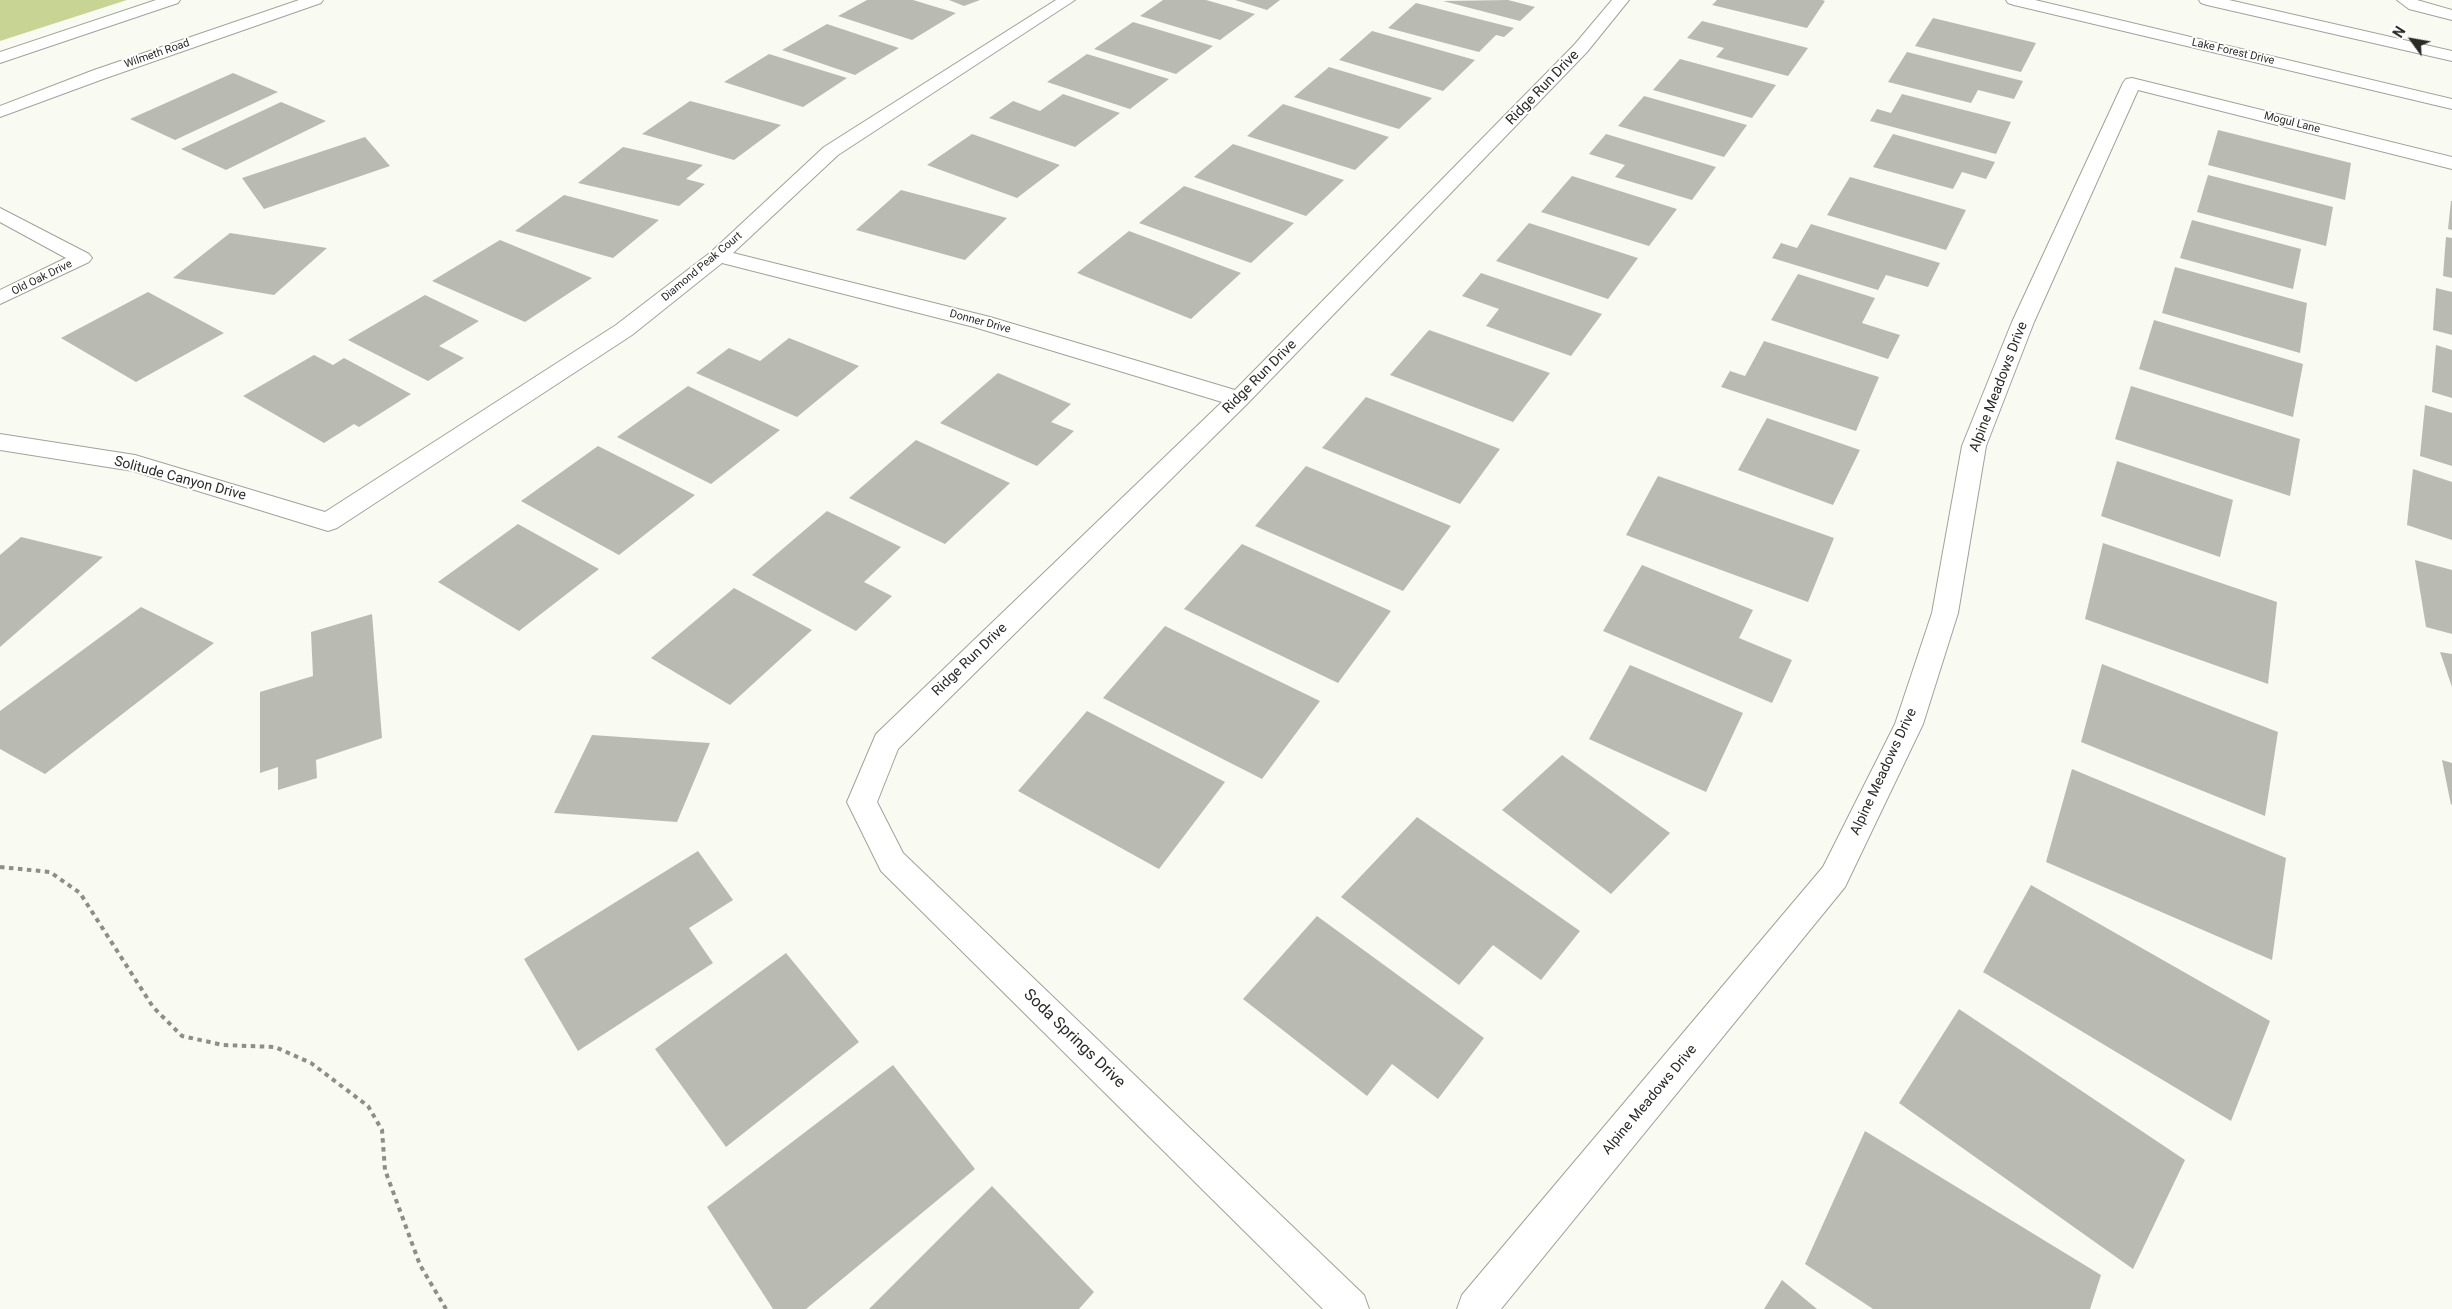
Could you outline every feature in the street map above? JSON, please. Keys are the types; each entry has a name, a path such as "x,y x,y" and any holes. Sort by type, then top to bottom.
{"street":[{"path":"0,58 172,0"},
{"name":"Wilmeth Road","path":"0,112 100,74 316,0"},
{"name":"Diamond Peak Court","path":"328,522 624,330 718,256 831,151 1067,0"},
{"name":"Ridge Run Drive","path":"886,742 1238,399 1581,48 1621,0"},
{"name":"Lake Forest Drive","path":"2014,0 2452,104"},
{"path":"2207,0 2452,56"},
{"path":"2405,0 2415,6 2452,15"},
{"name":"Mogul Lane","path":"2132,83 2452,163"},
{"name":"Alpine Meadows Drive","path":"1476,1309 1834,877 1909,724 1939,632 1945,613 1974,446 2023,322 2132,83"},
{"name":"Old Oak Drive","path":"0,214 82,258 0,298"},
{"name":"Donner Drive","path":"718,256 982,322 1238,399"},
{"name":"Solitude Canyon Drive","path":"0,442 135,463 328,522"},
{"name":"Soda Springs Drive","path":"886,742 862,802 892,862 1350,1309"}],"path":[{"path":"0,867 50,872 80,893 153,1007 182,1036 223,1045 275,1047 311,1063 368,1106 382,1130 385,1170 420,1265 446,1309"}],"green space":[{"path":"0,0 127,0 0,41"}],"building":[{"path":"867,0 913,0 956,13 912,40 838,16"},
{"path":"949,0 980,0 964,6"},
{"path":"1163,0 1206,0 1255,14 1220,40 1140,16"},
{"path":"1235,0 1280,0 1267,10"},
{"path":"1508,0 1535,7 1520,21 1443,1"},
{"path":"1717,0 1825,1 1807,28 1712,5"},
{"path":"1416,3 1514,28 1504,37 1496,35 1479,52 1388,28"},
{"path":"1933,18 2036,43 2021,72 1915,46"},
{"path":"1702,21 1808,48 1788,76 1716,57 1724,48 1687,38"},
{"path":"1133,22 1213,46 1176,74 1094,49"},
{"path":"827,24 899,48 855,75 782,50"},
{"path":"1372,31 1475,60 1443,91 1339,60"},
{"path":"1907,52 2023,81 2014,99 1978,90 1971,103 1888,82"},
{"path":"769,54 847,78 803,107 724,82"},
{"path":"1087,54 1169,79 1130,109 1047,82"},
{"path":"1680,59 1776,85 1752,118 1653,90"},
{"path":"1329,67 1432,98 1399,129 1294,97"},
{"path":"233,73 278,92 175,140 130,119"},
{"path":"1063,94 1120,113 1075,147 989,118 1013,101 1040,111"},
{"path":"1902,94 2011,122 1996,154 1870,121 1877,109 1891,113"},
{"path":"1644,96 1747,125 1724,157 1618,126"},
{"path":"690,101 781,125 734,160 642,134"},
{"path":"281,102 326,121 226,170 181,149"},
{"path":"1283,104 1389,137 1355,170 1247,136"},
{"path":"2218,130 2351,163 2345,200 2208,165"},
{"path":"972,134 1060,165 1017,198 927,165"},
{"path":"1606,134 1716,167 1692,200 1615,177 1625,165 1589,154"},
{"path":"1893,134 1995,162 1986,179 1962,172 1953,189 1873,167"},
{"path":"365,137 390,166 264,209 242,178"},
{"path":"1233,144 1344,180 1306,216 1194,177"},
{"path":"623,147 703,165 686,179 705,184 679,206 578,183"},
{"path":"2208,175 2333,207 2326,246 2197,212"},
{"path":"1572,176 1677,209 1649,246 1541,212"},
{"path":"1850,177 1966,210 1946,250 1827,215"},
{"path":"1184,186 1294,223 1251,263 1139,223"},
{"path":"901,190 1007,218 965,260 856,230"},
{"path":"564,195 659,220 613,258 515,231"},
{"path":"2452,201 2452,230 2448,229"},
{"path":"2192,220 2301,249 2293,289 2180,258"},
{"path":"1529,223 1638,258 1608,299 1496,261"},
{"path":"1811,224 1940,263 1928,287 1886,275 1878,290 1772,258 1781,243 1797,248"},
{"path":"1129,231 1241,273 1191,319 1077,273"},
{"path":"230,233 327,248 274,295 173,278"},
{"path":"2446,237 2452,238 2452,278 2443,276"},
{"path":"500,240 592,278 525,322 432,281"},
{"path":"2175,267 2307,303 2300,353 2162,313"},
{"path":"1481,273 1602,314 1571,356 1486,326 1499,309 1462,296"},
{"path":"1798,274 1875,298 1862,323 1900,335 1888,359 1771,320"},
{"path":"2436,288 2452,292 2452,335 2433,330"},
{"path":"148,292 224,333 136,382 61,338"},
{"path":"425,295 479,321 439,346 464,358 428,381 348,340"},
{"path":"2154,320 2303,364 2293,417 2139,369"},
{"path":"1429,330 1550,373 1513,422 1390,375"},
{"path":"789,338 859,366 797,417 696,373 729,348 760,361"},
{"path":"1764,341 1879,377 1856,431 1721,387 1730,371 1745,376"},
{"path":"2436,345 2452,350 2452,398 2432,392"},
{"path":"314,355 333,365 344,358 411,394 359,427 354,424 324,443 243,396"},
{"path":"998,373 1071,404 1051,422 1074,431 1037,466 940,423"},
{"path":"688,386 780,430 711,484 617,437"},
{"path":"2131,386 2300,439 2290,496 2115,439"},
{"path":"1366,397 1500,449 1460,504 1322,448"},
{"path":"2425,405 2452,413 2452,466 2420,456"},
{"path":"1767,418 1860,450 1833,505 1738,470"},
{"path":"916,440 1010,483 945,544 849,498"},
{"path":"598,446 695,495 619,555 521,501"},
{"path":"2117,461 2233,500 2220,557 2101,516"},
{"path":"1306,466 1451,526 1403,591 1255,526"},
{"path":"2413,469 2452,482 2452,540 2407,525"},
{"path":"1658,476 1834,538 1808,602 1626,535"},
{"path":"827,511 901,547 864,582 892,596 856,631 752,575"},
{"path":"518,524 599,569 519,631 438,582"},
{"path":"21,537 103,557 0,647 0,555"},
{"path":"2103,543 2277,602 2268,684 2085,619"},
{"path":"1242,544 1391,611 1338,683 1184,609"},
{"path":"2415,560 2452,570 2452,634 2426,627"},
{"path":"1642,565 1753,610 1739,638 1792,660 1772,703 1603,631"},
{"path":"734,588 812,630 730,705 651,658"},
{"path":"141,607 214,643 45,774 0,749 0,711"},
{"path":"372,614 382,738 316,760 317,778 278,790 278,767 260,773 260,692 313,676 311,632"},
{"path":"1165,626 1320,701 1262,779 1103,698"},
{"path":"2440,652 2452,654 2452,687"},
{"path":"2102,664 2278,732 2265,816 2081,742"},
{"path":"1630,665 1743,713 1706,792 1589,739"},
{"path":"1087,711 1225,782 1159,869 1018,791"},
{"path":"592,735 710,743 677,822 554,813"},
{"path":"1562,755 1670,833 1611,894 1502,810"},
{"path":"2442,760 2452,763 2451,805"},
{"path":"2072,769 2286,858 2272,960 2046,862"},
{"path":"1417,817 1580,931 1541,980 1493,945 1459,985 1341,897"},
{"path":"698,851 733,900 689,928 713,963 578,1051 524,959"},
{"path":"2031,885 2270,1021 2231,1121 1983,972"},
{"path":"1317,916 1484,1038 1438,1099 1392,1064 1367,1096 1243,999"},
{"path":"786,953 859,1042 726,1147 655,1049"},
{"path":"1959,1009 2185,1160 2133,1269 1899,1103"},
{"path":"893,1065 975,1169 806,1309 773,1309 707,1207"},
{"path":"1865,1131 2101,1275 2090,1309 1873,1309 1805,1264"},
{"path":"992,1186 1094,1292 1079,1309 869,1309"},
{"path":"1782,1280 1817,1309 1764,1309"}]}
